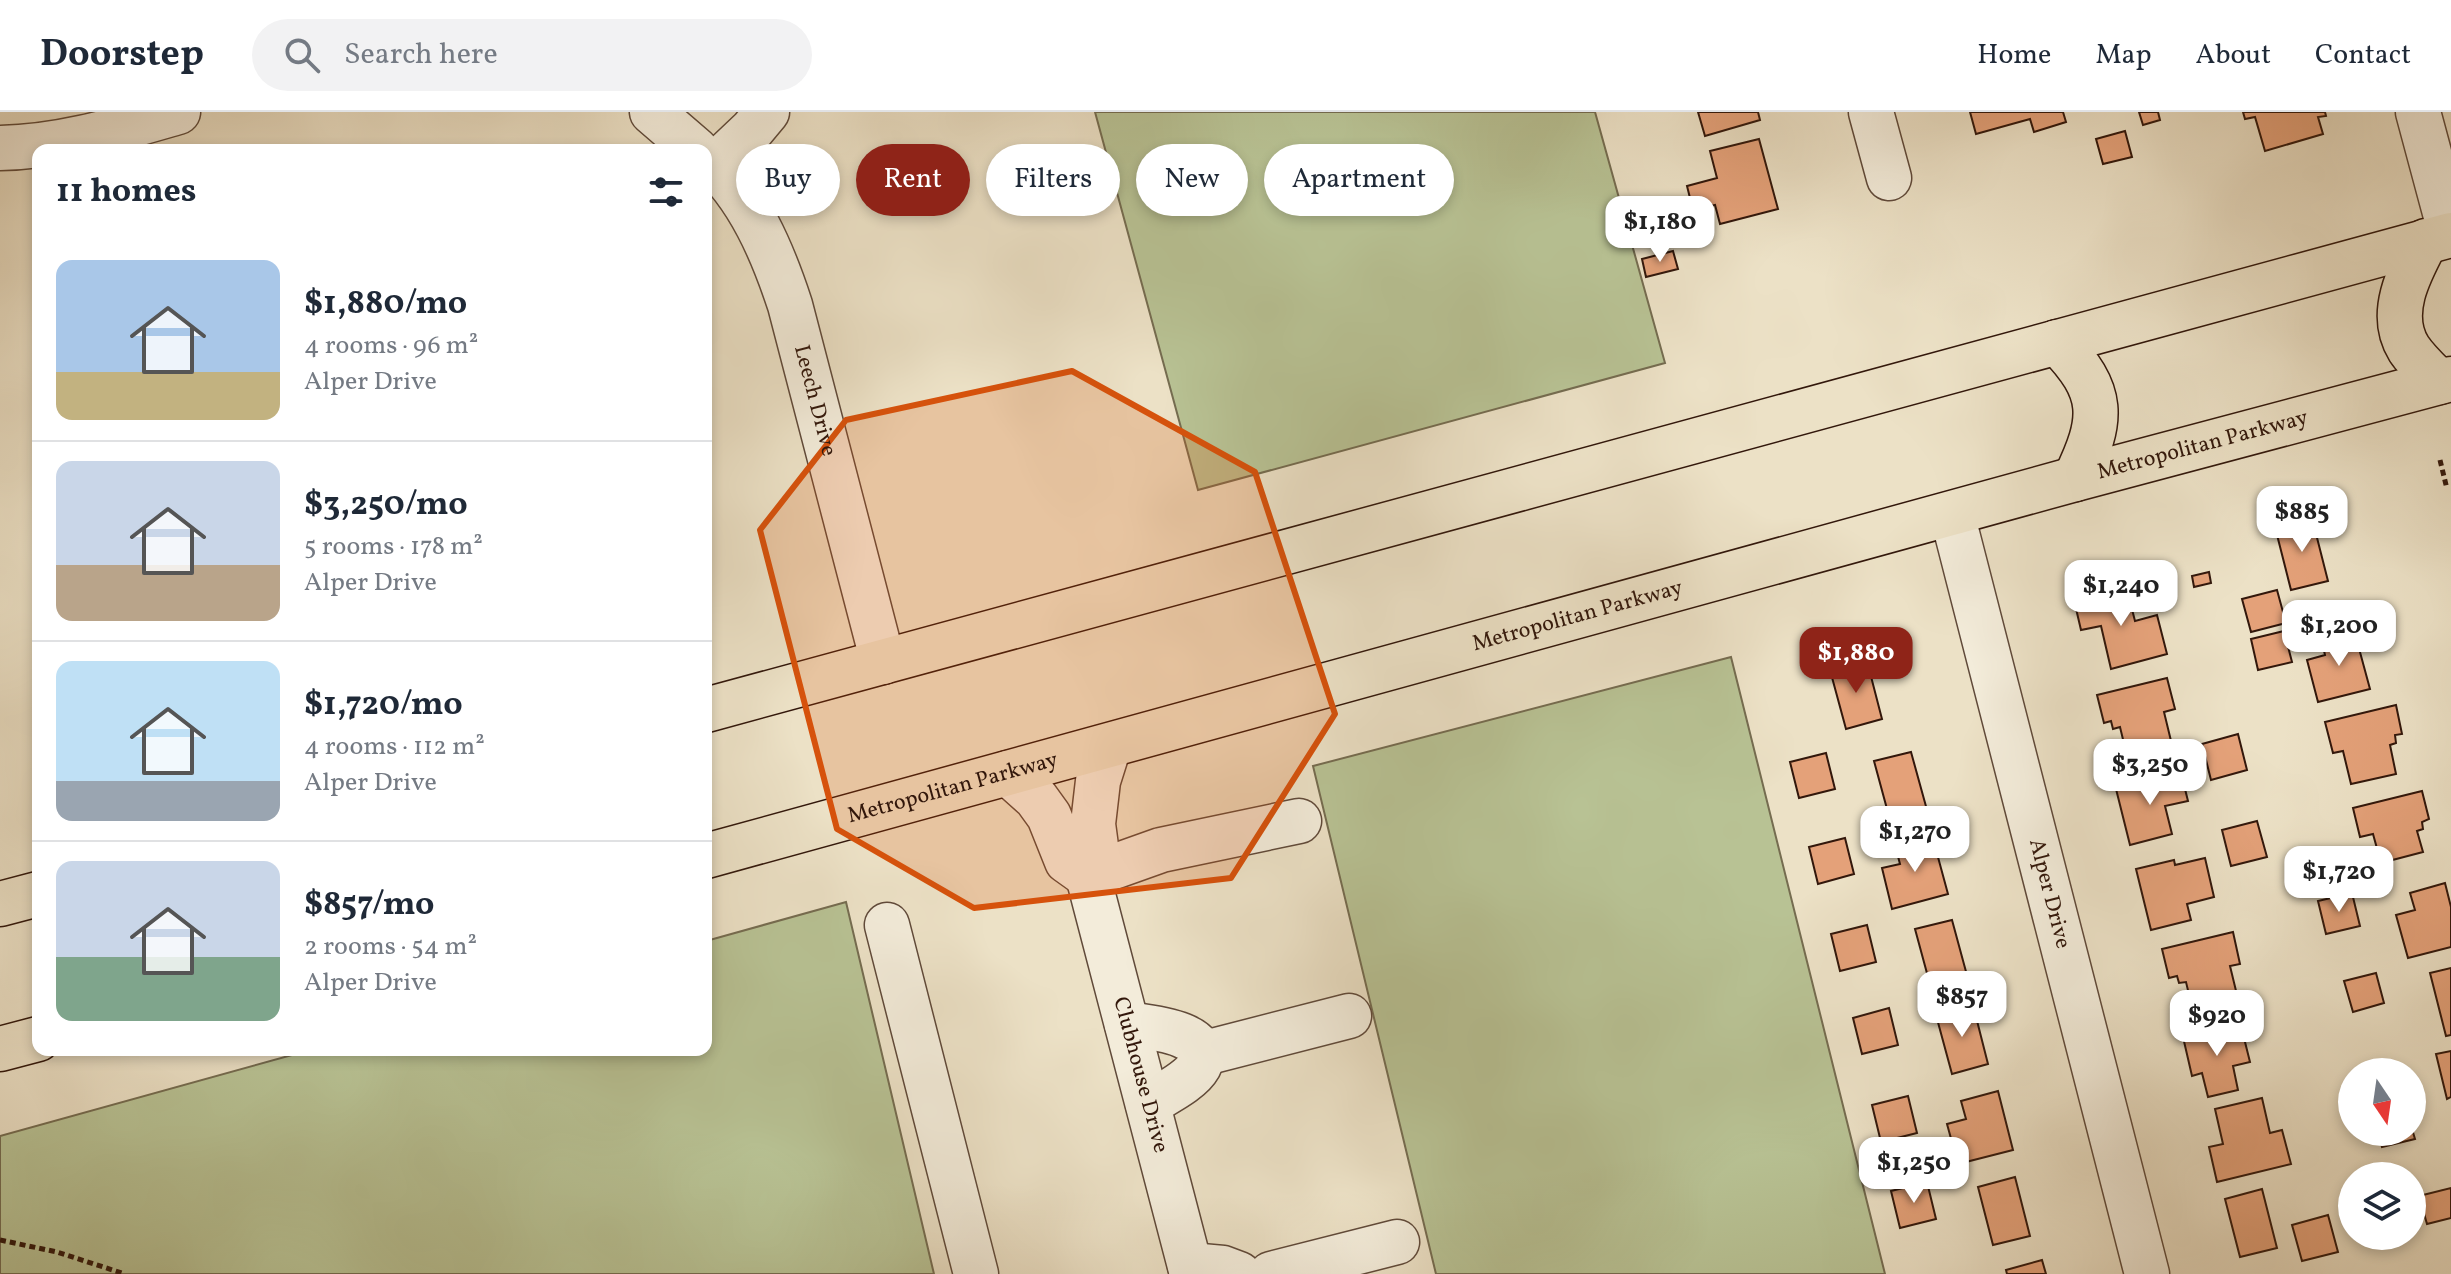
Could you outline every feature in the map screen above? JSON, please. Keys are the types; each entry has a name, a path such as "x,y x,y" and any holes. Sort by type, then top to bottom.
{"main road":[{"path":"712,708 2439,238"},
{"path":"2439,238 2405,287 2401,329 2408,347 2445,380"},
{"path":"2057,342 2074,359 2094,395 2096,418 2093,443 2075,479"},
{"name":"Metropolitan Parkway","path":"712,854 2445,380"},
{"path":"0,904 32,896"},
{"path":"0,1049 32,1041"}],"street":[{"path":"50,144 72,141 178,112"},
{"name":"Leech Drive","path":"652,112 690,144"},
{"path":"712,154 752,130 767,112"},
{"path":"1871,112 1889,178"},
{"path":"2418,112 2439,238"},
{"path":"0,148 32,146"},
{"name":"Leech Drive","path":"712,165 737,193 757,225 778,269 883,662"},
{"name":"Alper Drive","path":"1952,514 2147,1274"},
{"name":"Clubhouse Drive","path":"1109,746 1098,781 1093,824 1097,854 1088,876 1191,1269"},
{"name":"Clubhouse Drive","path":"1008,773 1036,798 1049,816 1067,861 1088,876"},
{"path":"1088,876 1161,850 1299,821"},
{"path":"887,925 976,1274"},
{"path":"1201,1054 1349,1016"},
{"path":"1127,1024 1183,1035 1196,1044 1201,1054 1199,1065 1191,1075 1148,1104"},
{"path":"1271,1274 1397,1242"},
{"path":"1191,1269 1223,1268 1239,1274"}],"path":[{"path":"2440,460 2447,489"},
{"path":"0,1240 57,1252 125,1274"}],"highlighted area":[{"path":"1072,371 1255,472 1335,714 1231,878 974,908 837,829 760,530 846,420"}],"green space":[{"path":"1095,112 1595,112 1665,363 1198,490 1120,204 1120,144 1104,144"},
{"path":"1731,657 1885,1274 1436,1274 1313,766"},
{"path":"846,902 934,1274 0,1274 0,1136 288,1056 712,1056 712,939"}],"building":[{"path":"1698,112 1758,112 1760,120 1705,136"},
{"path":"1970,112 2063,112 2066,122 2034,132 2030,119 1976,134"},
{"path":"2139,112 2158,112 2160,120 2143,125"},
{"path":"2243,112 2325,112 2326,116 2318,117 2323,134 2265,151 2255,117 2245,119"},
{"path":"2125,131 2132,157 2103,164 2096,139"},
{"path":"1759,139 1778,209 1720,224 1715,205 1693,210 1687,186 1717,178 1710,151"},
{"path":"1673,251 1678,269 1646,277 1642,259"},
{"path":"2312,518 2328,581 2291,590 2275,527"},
{"path":"2209,572 2211,583 2194,587 2192,576"},
{"path":"2126,586 2135,621 2157,615 2167,654 2111,669 2101,626 2081,630 2074,600"},
{"path":"2277,590 2286,623 2251,632 2242,599"},
{"path":"2354,630 2370,689 2318,702 2307,660 2325,655 2321,638"},
{"path":"2284,631 2292,662 2258,670 2251,639"},
{"path":"1867,661 1882,719 1846,729 1830,670"},
{"path":"2167,678 2175,709 2164,712 2172,745 2127,756 2120,727 2113,729 2111,721 2104,723 2097,695"},
{"path":"2396,705 2402,734 2395,735 2396,743 2390,745 2396,774 2351,784 2343,751 2333,753 2325,722"},
{"path":"2238,734 2247,770 2211,780 2202,744"},
{"path":"1911,752 1927,810 1890,820 1874,761"},
{"path":"1826,753 1835,789 1799,798 1790,762"},
{"path":"2181,773 2188,801 2165,806 2172,834 2130,845 2116,789"},
{"path":"2422,791 2429,819 2422,822 2423,829 2417,831 2423,852 2381,863 2373,834 2360,837 2353,808"},
{"path":"2257,821 2267,857 2231,866 2222,830"},
{"path":"1932,835 1948,894 1892,909 1882,868 1900,864 1895,845"},
{"path":"1845,838 1854,874 1818,884 1809,847"},
{"path":"2205,858 2214,897 2187,904 2191,920 2151,930 2136,869 2174,860 2175,865"},
{"path":"2445,883 2451,907 2451,947 2408,958 2396,915 2415,910 2410,893"},
{"path":"2352,893 2360,926 2326,934 2318,901"},
{"path":"1952,920 1968,979 1931,988 1915,929"},
{"path":"1867,925 1876,962 1840,971 1831,934"},
{"path":"2233,932 2240,964 2230,966 2238,999 2193,1011 2186,982 2179,983 2177,976 2169,978 2162,949"},
{"path":"2451,968 2451,1035 2446,1036 2430,973"},
{"path":"2376,973 2384,1003 2353,1012 2344,981"},
{"path":"1973,1005 1988,1064 1952,1074 1936,1015"},
{"path":"1889,1008 1898,1045 1862,1054 1853,1018"},
{"path":"2225,1027 2227,1033 2242,1030 2250,1062 2233,1066 2238,1090 2208,1097 2202,1073 2192,1076 2183,1037"},
{"path":"2451,1051 2451,1097 2447,1099 2436,1054"},
{"path":"1998,1091 2013,1150 1958,1164 1947,1124 1966,1119 1961,1101"},
{"path":"1908,1096 1917,1133 1881,1142 1872,1105"},
{"path":"2262,1098 2270,1133 2282,1130 2291,1164 2217,1182 2209,1147 2223,1144 2215,1109"},
{"path":"2015,1177 2030,1236 1993,1245 1978,1187"},
{"path":"1927,1182 1936,1219 1900,1228 1891,1191"},
{"path":"2451,1188 2451,1218 2427,1224 2426,1194"},
{"path":"2262,1189 2277,1248 2240,1257 2225,1199"},
{"path":"2328,1215 2338,1252 2302,1261 2292,1225"},
{"path":"2042,1260 2046,1274 2007,1274 2006,1270"}]}
